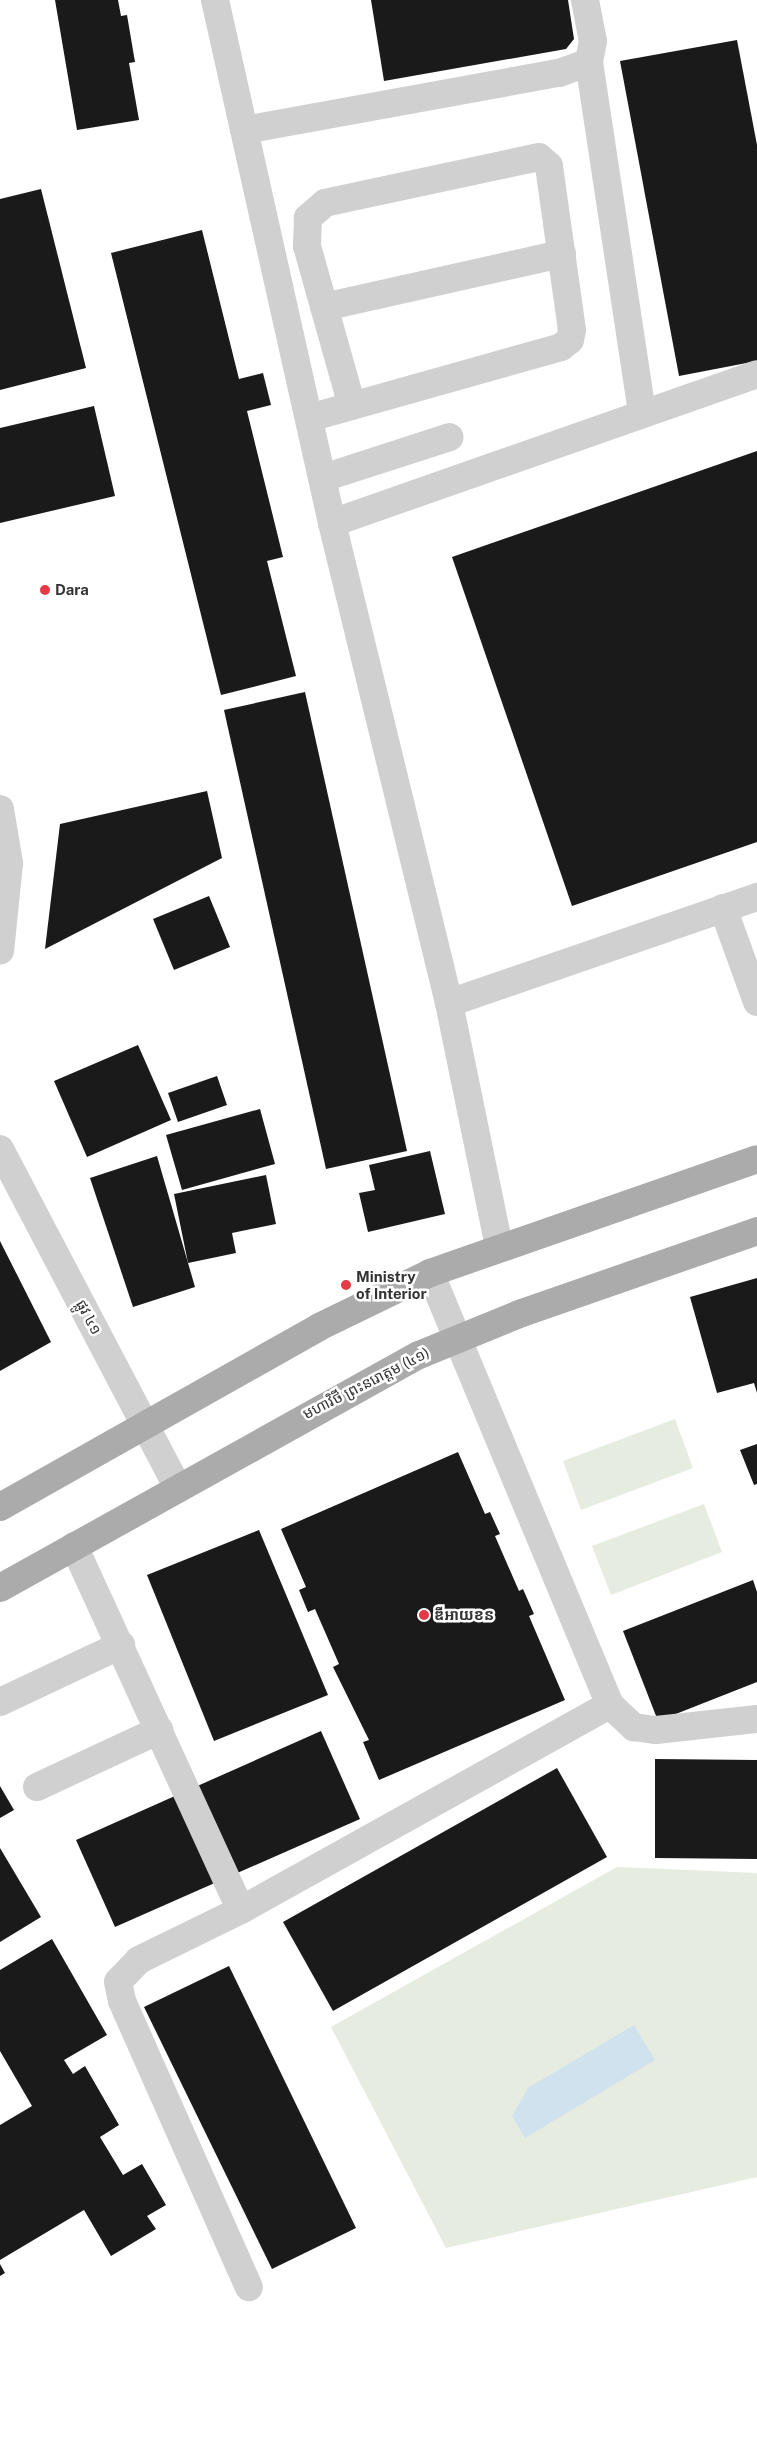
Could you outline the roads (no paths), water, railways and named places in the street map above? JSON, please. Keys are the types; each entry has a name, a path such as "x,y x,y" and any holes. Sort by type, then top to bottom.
{"main road":[{"path":"0,1507 144,1422 319,1327 430,1273 499,1246 757,1159"},
{"name":"មហាវិថី ព្រះនរោត្តម (៤១)","path":"0,1588 177,1486 356,1387 457,1338 757,1231"}],"street":[{"path":"214,0 332,523 449,1003 499,1246"},
{"path":"585,0 593,42 589,62 642,411"},
{"path":"244,130 559,73 589,62"},
{"path":"309,418 352,406 562,347 572,330 549,166 539,157 325,203 308,218 306,230 324,307 352,406"},
{"path":"324,307 562,254"},
{"path":"332,523 642,411 757,374"},
{"path":"322,478 450,437"},
{"path":"0,809 9,863 0,950"},
{"path":"449,1003 757,897"},
{"path":"723,908 757,1002"},
{"name":"ផ្លូវ ៤១","path":"0,1149 177,1486"},
{"path":"430,1273 610,1705 634,1727 656,1730 757,1718"},
{"path":"74,1546 241,1910"},
{"path":"0,1702 121,1645"},
{"path":"249,2287 122,2001 118,1982 140,1960 241,1910 610,1705"},
{"path":"37,1787 159,1730"}],"water":[{"path":"634,2025 655,2060 525,2138 512,2116 528,2088"}],"place":[{"name":"Dara","path":"45,590"},
{"name":"Ministry of Interior","path":"346,1285"},
{"name":"ឌីអាយខន","path":"424,1615"}]}
